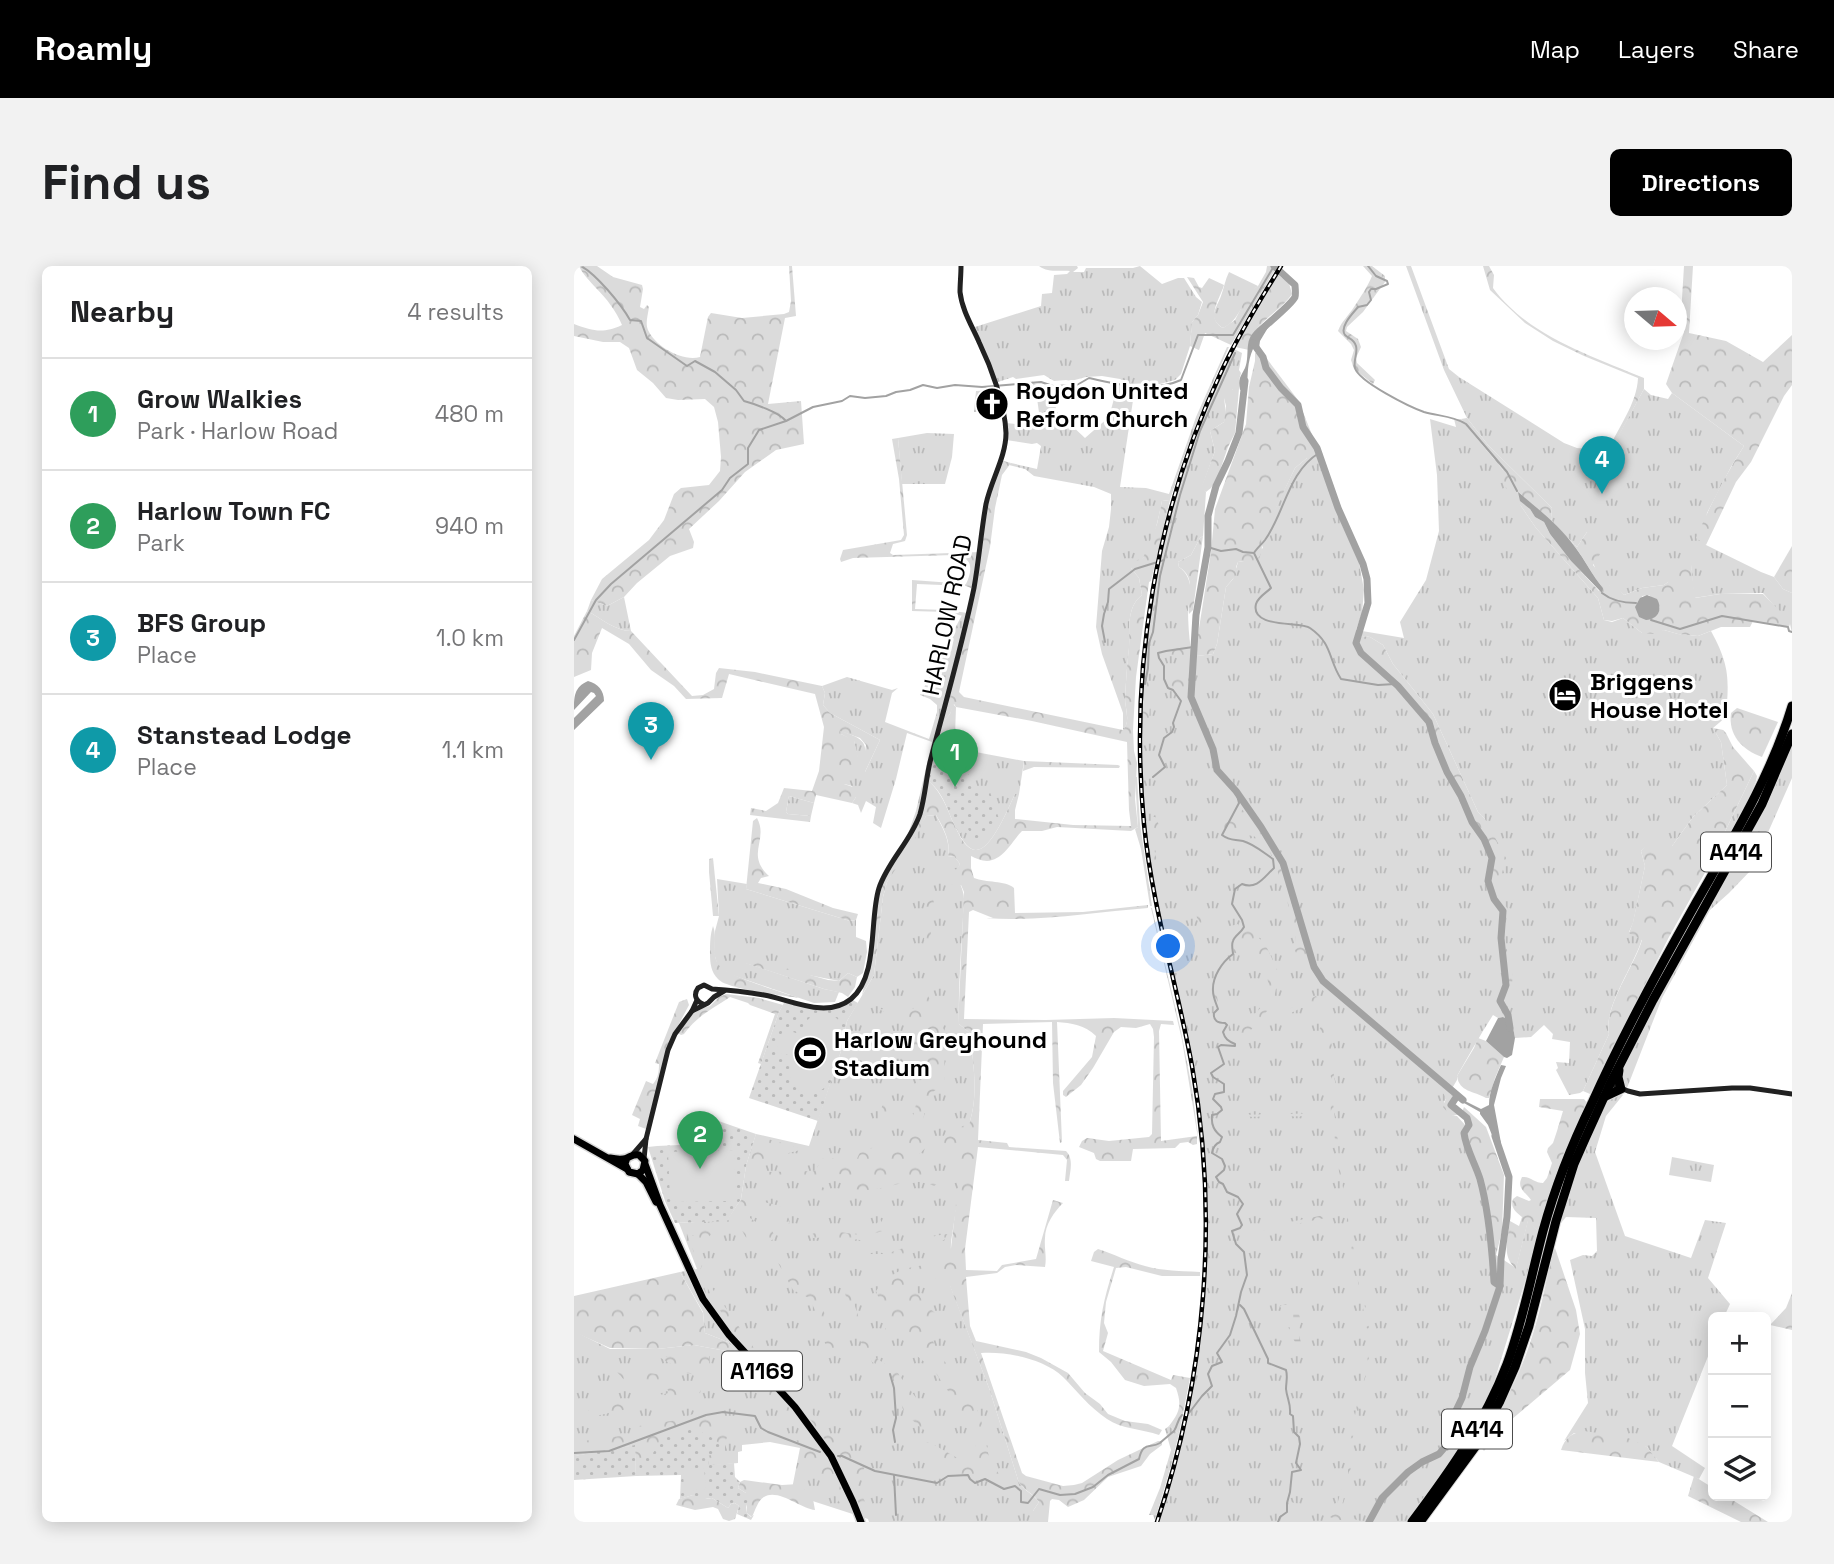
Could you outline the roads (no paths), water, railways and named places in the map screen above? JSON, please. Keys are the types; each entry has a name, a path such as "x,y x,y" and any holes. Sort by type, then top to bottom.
{"highway":[{"name":"A414","path":"1412,1522 1469,1442 1493,1396 1518,1332 1544,1230 1575,1140 1669,951 1756,796 1792,706"},
{"name":"A414","path":"1420,1522 1475,1447 1500,1401 1529,1326 1564,1193 1604,1097 1606,1082 1620,1065 1678,954 1762,804 1792,734"},
{"path":"1604,1097 1621,1089 1618,1077 1620,1065"}],"main road":[{"path":"574,1139 610,1158 631,1173 638,1174 643,1170 645,1161 639,1155 610,1158"},
{"path":"627,1169 625,1164 630,1156"},
{"name":"A1169","path":"645,1161 660,1205 704,1299 729,1335 795,1407 831,1456 861,1522"},
{"name":"A1169","path":"638,1174 646,1182 655,1202 660,1205"}],"street":[{"name":"HARLOW ROAD","path":"712,989 767,996 823,1008 841,1005 851,999 865,979 873,945 878,890 919,816 974,589 987,500 1006,439 999,396 981,345 962,303 961,266"},
{"path":"645,1161 646,1139 668,1050 680,1025 692,1011 697,1000 696,992 700,987 706,985 712,989 714,997"},
{"path":"692,1011 711,1002 724,991"},
{"path":"697,1000 703,1004"},
{"path":"1606,1082 1621,1089 1648,1094 1750,1088 1792,1094"},
{"path":"630,1156 646,1139"}],"waterway":[{"path":"581,266 608,290 630,320 641,321 647,338 687,366 695,361 715,372 736,390 744,401 772,411 785,420"},
{"path":"574,640 596,600 611,584 722,490 730,478 748,464 748,448 759,430 786,421 813,407 842,401 850,396 886,396 923,385 937,388 1041,382 1053,386 1077,385 1089,378 1147,387 1170,384 1181,380 1198,335 1233,335 1274,266"},
{"path":"1261,330 1295,296 1295,285 1274,266"},
{"path":"1368,266 1388,284 1371,289 1371,300 1367,305 1358,307 1347,320 1344,332 1356,346 1355,368 1375,387 1408,405 1466,424 1507,472 1517,491"},
{"path":"1253,343 1263,357 1266,368 1298,405 1303,427 1317,448 1338,508 1363,564 1368,603 1356,643 1361,653 1398,686 1429,722 1447,772 1492,858 1488,881 1494,899 1503,911 1501,938 1506,985 1500,1001 1508,1015 1510,1028"},
{"path":"1145,684 1160,576 1180,495 1200,431 1235,353"},
{"path":"1245,381 1239,433 1216,486 1208,516 1208,547 1196,615 1191,697 1213,749 1217,770 1236,791 1283,863 1314,967 1323,981 1463,1100"},
{"path":"1211,548 1254,553 1272,529 1300,471 1319,453"},
{"path":"1254,553 1271,588 1256,604 1256,612 1261,617 1268,621 1310,628 1323,640 1341,679 1378,685 1395,684"},
{"path":"1105,642 1102,626 1109,589 1135,569 1164,560"},
{"path":"1602,593 1618,601 1636,603"},
{"path":"1651,620 1680,629 1722,616 1788,627 1792,632"},
{"path":"1153,777 1165,767 1159,755 1164,738 1172,732 1181,701 1173,690 1168,688 1164,679 1164,666 1158,653 1193,647"},
{"path":"1189,1413 1212,1386 1208,1374 1212,1366 1222,1362 1217,1353 1230,1335 1247,1275 1244,1252 1236,1244 1232,1231 1242,1225 1237,1214 1243,1204 1219,1182 1216,1177 1225,1166 1222,1159 1212,1153 1222,1137 1215,1130 1212,1115 1222,1110 1213,1099 1215,1094 1224,1092 1224,1084 1211,1073 1224,1064 1218,1047 1235,1046 1223,1032 1227,1025 1214,1018 1218,1009 1213,986 1218,970 1233,954 1234,939 1244,927 1232,904 1235,889 1242,884 1256,884 1274,868 1273,859 1255,846 1222,835 1239,803 1236,791"},
{"path":"1457,1096 1451,1105 1467,1118 1469,1125 1464,1133 1465,1139 1480,1179 1490,1230 1494,1282 1500,1286"},
{"path":"1369,1522 1382,1498 1408,1472 1439,1454 1445,1447 1470,1367 1500,1286 1509,1177 1495,1136"},
{"path":"1240,1305 1268,1363 1286,1370 1290,1414 1293,1416 1294,1432 1299,1437 1296,1463 1301,1470 1292,1472 1287,1512 1278,1522"},
{"path":"890,1374 894,1388 895,1442"},
{"path":"574,1453 609,1451 706,1415 723,1412 755,1416 761,1428 768,1432 820,1452"},
{"path":"838,1456 875,1471 937,1483 948,1476 968,1475 975,1483 985,1479 1004,1489 1015,1486 1021,1491 1021,1502 1028,1503 1039,1489 1060,1495 1075,1494 1093,1487 1108,1475 1139,1459 1145,1448 1160,1443 1174,1431 1182,1415"},
{"path":"894,1475 896,1515"}],"railway":[{"path":"1157,1522 1174,1467 1197,1354 1206,1238 1205,1181 1192,1066 1153,885 1144,824 1140,765 1145,648 1153,590 1180,477 1223,368 1281,266"}],"place":[{"name":"Roydon United Reform Church","path":"992,404"},
{"name":"Stanstead Lodge","path":"1602,494"},
{"name":"Briggens House Hotel","path":"1565,695"},
{"name":"BFS Group","path":"651,760"},
{"name":"Grow Walkies","path":"955,787"},
{"name":"Harlow Greyhound Stadium","path":"810,1053"},
{"name":"Harlow Town FC","path":"700,1169"}]}
